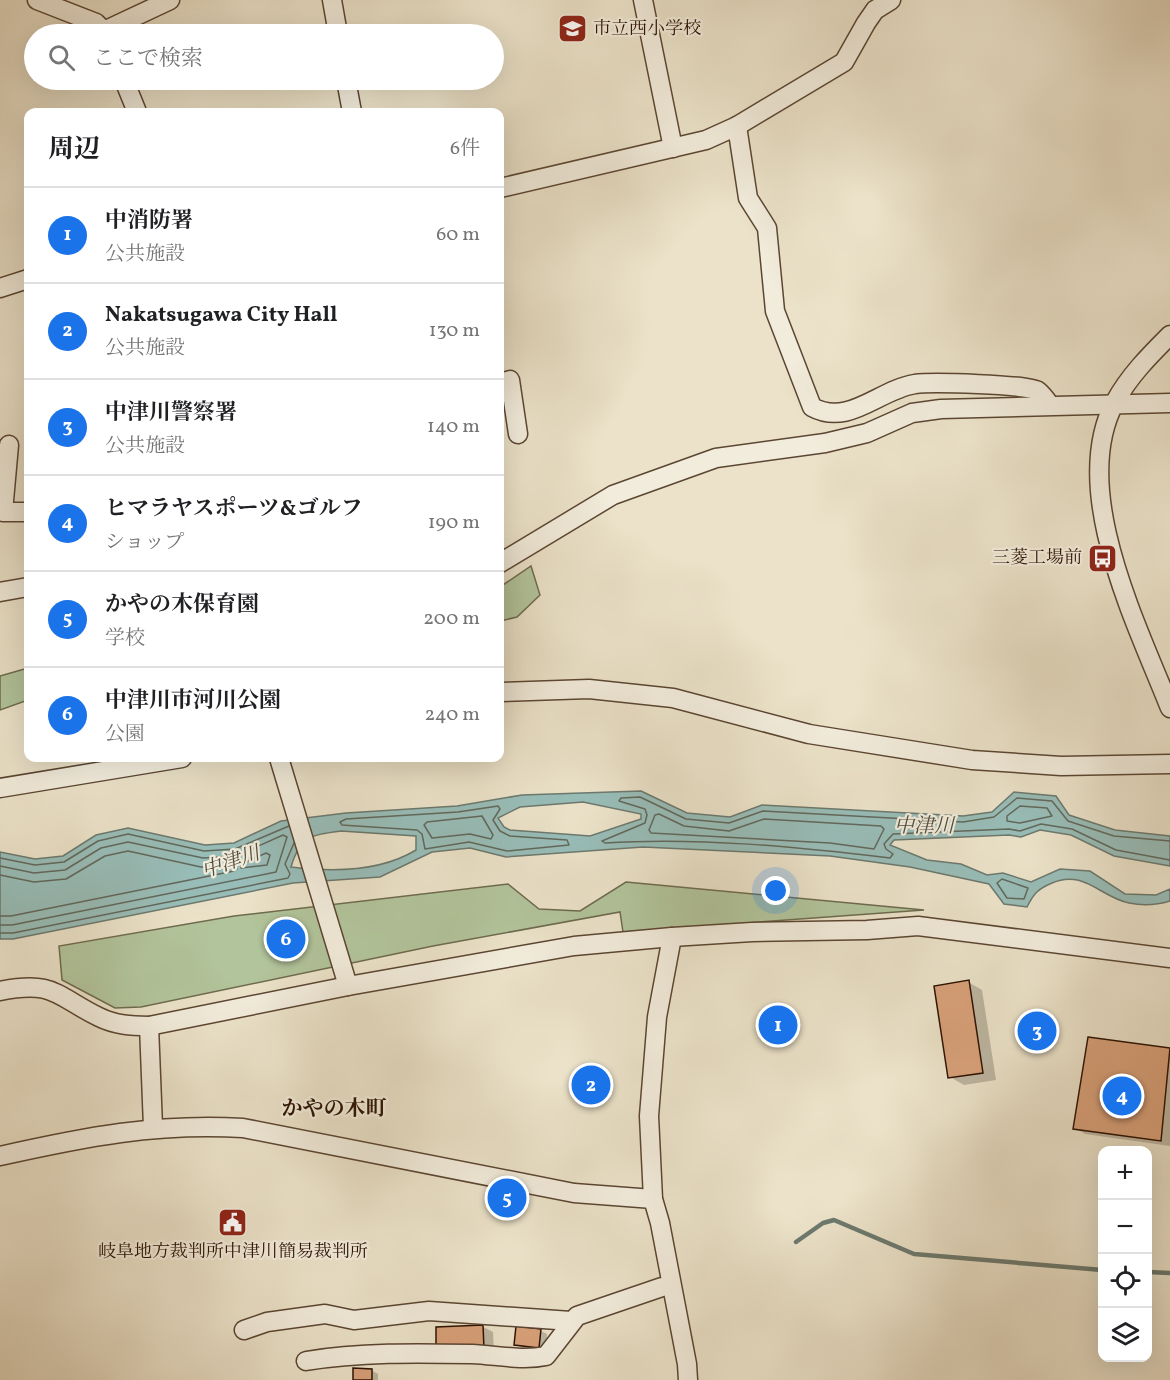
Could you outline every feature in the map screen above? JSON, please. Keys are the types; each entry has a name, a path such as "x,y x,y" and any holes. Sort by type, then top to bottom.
{"street":[{"path":"37,0 97,24"},
{"path":"123,24 170,0"},
{"path":"332,0 336,24"},
{"path":"643,0 673,148"},
{"path":"504,187 706,140 737,126 844,62 866,23 876,10 891,0"},
{"path":"128,90 135,108"},
{"path":"348,90 350,108"},
{"path":"737,126 747,198 767,228 775,311 812,407 826,415 846,413 895,390 915,384 1017,386 1037,390 1050,405"},
{"path":"0,288 24,280"},
{"path":"1170,334 1133,374 1114,403 1105,430 1098,487 1108,544 1170,708"},
{"path":"504,382 510,380 518,434"},
{"path":"504,562 613,495 716,458 856,436 912,413 932,410 1170,403"},
{"path":"9,445 3,512 24,512"},
{"path":"0,592 24,588"},
{"path":"504,692 589,689 673,698 809,734 972,760 1061,766 1170,764"},
{"path":"0,788 159,762"},
{"path":"280,762 348,986"},
{"path":"0,991 34,987 60,994 99,1017 116,1024 149,1026 348,986 574,946 672,937 752,932 945,927 1170,958"},
{"path":"672,937 657,1017 649,1116 653,1199 664,1245 688,1380"},
{"path":"149,1026 153,1127"},
{"path":"0,1156 96,1134 153,1127 196,1125 243,1128 574,1193 653,1199"},
{"path":"306,1361 332,1356 472,1354 534,1358 550,1353 572,1321 584,1312 662,1287"},
{"path":"244,1330 267,1322 325,1314 354,1320 429,1311 572,1321"}],"green space":[{"path":"531,566 540,595 517,617 504,620 504,584"},
{"path":"24,669 24,701 0,710 0,676"},
{"path":"626,882 924,910 623,932 620,912 433,946 141,1007 115,1008 62,980 59,946 234,916 508,884 539,909 580,911"}],"water":[{"name":"中津川","path":"641,791 687,813 730,817 762,805 963,816 992,812 1014,792 1056,796 1069,815 1115,830 1170,836 1170,866 1114,856 1071,835 1040,830 1021,837 1009,835 894,840 890,845 927,860 961,864 987,875 1003,873 1031,882 1060,869 1090,871 1125,894 1156,895 1170,889 1170,901 1150,905 1129,903 1073,879 1043,887 1034,895 1027,907 1004,904 989,884 910,867 830,856 643,847 506,857 470,848 432,852 380,877 293,883 13,939 0,939 0,852 35,859 63,856 96,835 128,828 205,845 234,843 281,821 346,813 457,806 522,795","holes":["583,802 641,814 641,819 590,836 510,830 504,827 498,818 520,807","341,831 416,836 416,850 387,863 355,869 322,870 291,867 298,849 308,839"]}],"building":[{"path":"969,980 983,1073 948,1078 934,986"},
{"path":"1088,1037 1170,1048 1161,1141 1073,1129"},
{"path":"483,1325 484,1349 436,1351 436,1327"},
{"path":"516,1326 541,1329 539,1348 514,1345"},
{"path":"353,1368 372,1369 372,1380 353,1380"}],"waterway":[{"path":"796,1242 823,1223 834,1220 914,1254 1098,1270"},
{"path":"1152,1272 1170,1273"}],"place":[{"name":"市立西小学校","path":"572,29"},
{"name":"三菱工場前","path":"1103,558"},
{"name":"中津川市河川公園","path":"286,939"},
{"name":"中消防署","path":"778,1025"},
{"name":"中津川警察署","path":"1037,1031"},
{"name":"Nakatsugawa City Hall","path":"591,1085"},
{"name":"ヒマラヤスポーツ&ゴルフ","path":"1122,1096"},
{"name":"かやの木保育園","path":"507,1198"},
{"name":"岐阜地方裁判所中津川簡易裁判所","path":"233,1223"}],"district":[{"name":"かやの木町","path":"334,1109"}]}
